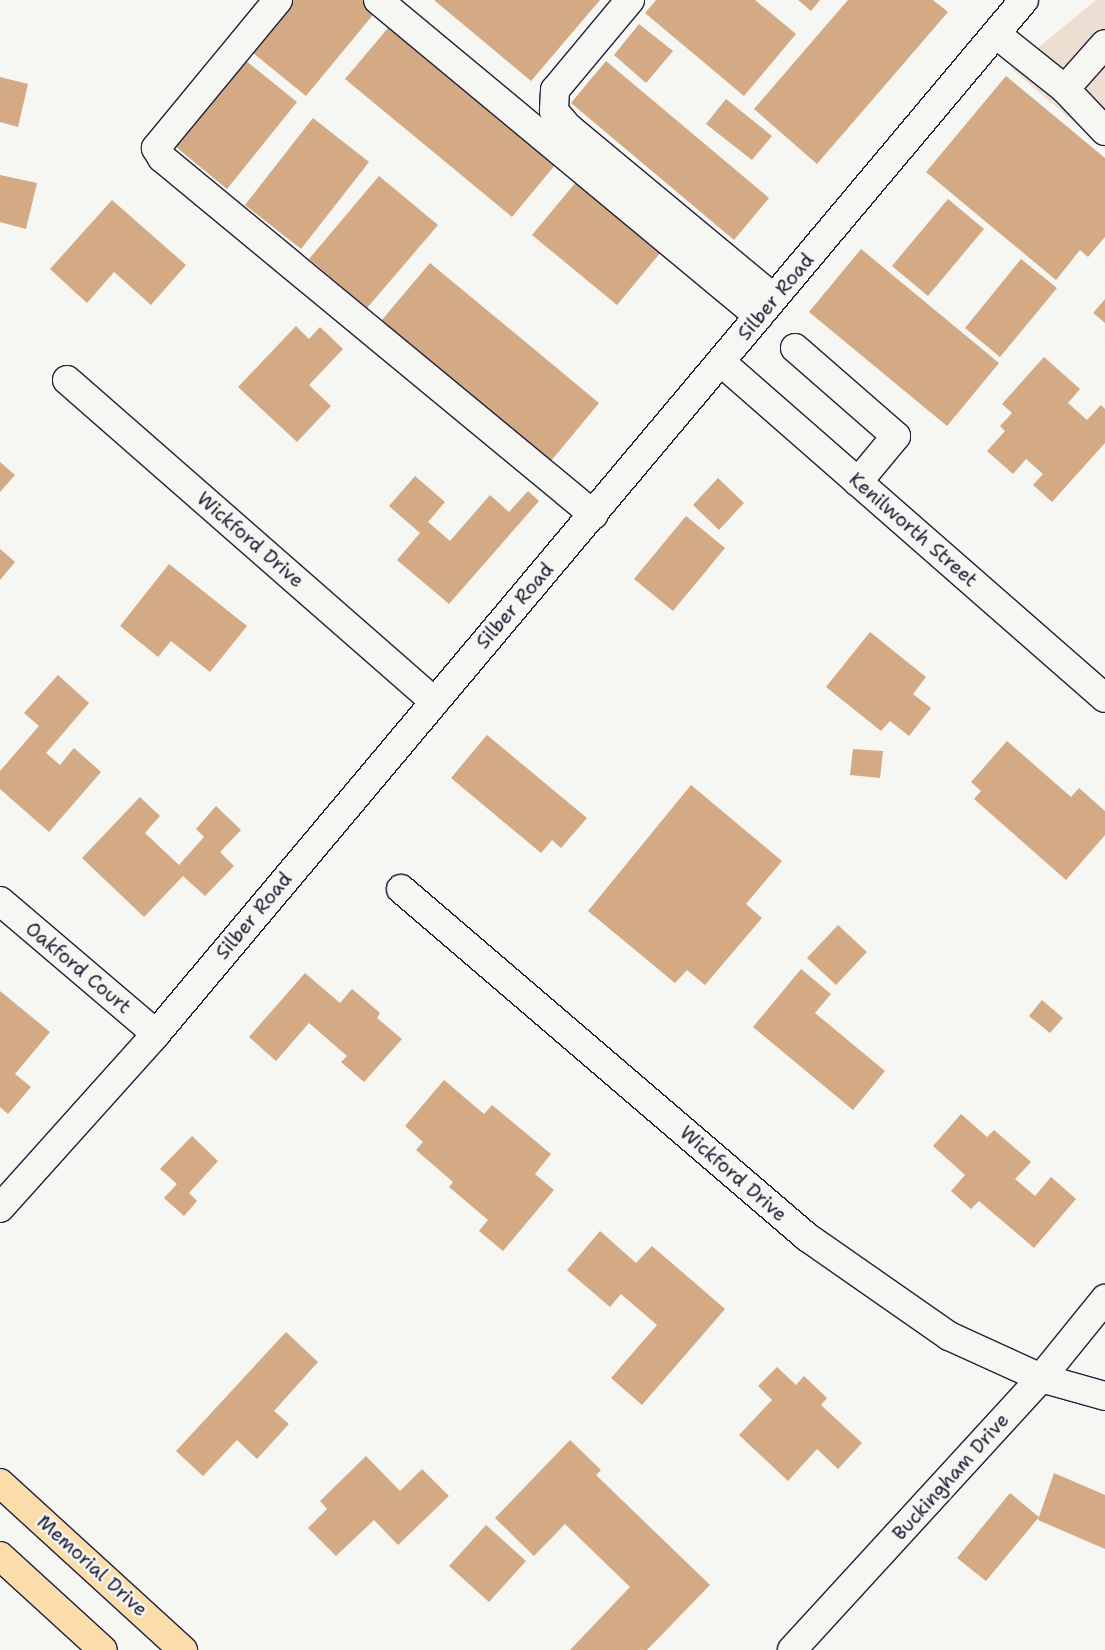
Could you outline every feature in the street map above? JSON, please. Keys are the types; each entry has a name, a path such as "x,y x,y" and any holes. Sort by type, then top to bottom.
{"main road":[{"name":"Memorial Drive","path":"0,1483 183,1650"},
{"path":"0,1556 103,1650"}],"street":[{"path":"278,0 156,148 162,158 594,515"},
{"path":"378,0 767,307"},
{"path":"630,0 555,90 554,111 569,128 767,307"},
{"name":"Silber Road","path":"0,1208 156,1034 434,701 594,515 1024,0"},
{"path":"996,34 1065,88 1105,131"},
{"path":"1065,88 1105,44"},
{"path":"796,348 896,436 858,482"},
{"name":"Kenilworth Street","path":"721,362 1105,698"},
{"name":"Wickford Drive","path":"67,380 434,701"},
{"name":"Wickford Drive","path":"401,889 807,1237 949,1336 1041,1378 1105,1396"},
{"name":"Oakford Court","path":"0,901 156,1034"},
{"name":"Buckingham Drive","path":"792,1650 1041,1378 1105,1299"}],"shaded area":[{"path":"1096,0 1105,0 1105,149 1012,69"}],"building":[{"path":"287,0 365,0 377,10 306,96 247,48"},
{"path":"434,0 600,0 531,81"},
{"path":"656,0 755,0 796,34 744,96 645,13"},
{"path":"798,0 820,0 811,11"},
{"path":"848,0 933,0 948,12 817,164 754,109"},
{"path":"394,21 560,159 512,217 345,79"},
{"path":"639,24 673,51 646,83 614,55"},
{"path":"240,56 297,102 227,189 170,142"},
{"path":"606,61 769,198 734,240 571,103"},
{"path":"1006,76 1105,158 1105,237 1088,257 1080,250 1056,280 926,172"},
{"path":"0,77 28,84 18,127 0,122"},
{"path":"726,99 772,136 752,160 706,124"},
{"path":"313,118 369,162 301,249 245,205"},
{"path":"0,175 37,183 26,229 0,222"},
{"path":"379,176 438,225 367,308 309,259"},
{"path":"581,176 666,246 617,305 532,235"},
{"path":"948,199 984,229 928,296 892,266"},
{"path":"112,200 186,265 151,305 114,272 87,303 50,269"},
{"path":"861,249 999,363 947,426 809,312"},
{"path":"1021,259 1057,288 1000,357 965,328"},
{"path":"430,263 599,403 551,461 381,321"},
{"path":"1105,299 1105,323 1093,313"},
{"path":"296,326 309,339 320,327 343,349 309,385 331,406 297,442 238,387"},
{"path":"1044,357 1080,389 1068,403 1087,420 1101,405 1105,409 1105,443 1052,502 1033,485 1043,474 1026,459 1013,474 987,451 1005,431 1000,426 1012,413 1002,404"},
{"path":"0,462 15,475 0,492"},
{"path":"415,476 445,502 428,522 450,541 490,495 509,512 528,491 539,501 449,604 397,560 420,533 389,506"},
{"path":"718,478 744,503 719,530 693,505"},
{"path":"686,516 725,548 673,611 634,579"},
{"path":"0,549 15,562 0,580"},
{"path":"169,564 247,626 210,672 171,641 158,657 120,626"},
{"path":"870,632 926,677 913,694 931,708 909,736 890,721 881,731 826,687"},
{"path":"58,675 89,703 46,753 60,765 74,748 101,772 49,832 0,789 0,771 39,726 24,713"},
{"path":"487,735 587,818 561,848 552,840 541,853 451,778"},
{"path":"1007,741 1071,797 1079,788 1105,811 1105,835 1066,880 974,799 981,791 971,782"},
{"path":"853,749 883,751 880,778 850,775"},
{"path":"691,785 782,861 746,904 762,918 705,985 687,970 675,983 588,911"},
{"path":"140,797 160,816 145,833 179,865 204,837 196,829 216,806 241,830 220,852 234,866 205,896 183,876 144,917 82,858"},
{"path":"838,925 867,952 836,985 807,958"},
{"path":"801,969 831,994 815,1013 885,1071 853,1110 753,1027"},
{"path":"305,973 340,1003 352,989 380,1013 377,1018 402,1039 364,1082 341,1062 347,1056 309,1023 276,1061 249,1037"},
{"path":"0,991 50,1032 15,1074 31,1087 8,1114 0,1107"},
{"path":"1042,1000 1063,1018 1050,1033 1029,1016"},
{"path":"444,1080 484,1114 492,1105 551,1154 535,1174 554,1190 503,1251 479,1231 488,1220 449,1187 453,1182 416,1150 423,1142 405,1126"},
{"path":"961,1114 987,1137 994,1130 1031,1162 1015,1179 1035,1196 1051,1177 1076,1199 1034,1248 979,1201 971,1209 951,1191 965,1175 933,1146"},
{"path":"192,1136 218,1161 189,1193 197,1201 184,1216 164,1198 177,1184 160,1169"},
{"path":"600,1231 636,1263 652,1246 725,1309 642,1405 611,1378 657,1325 621,1294 610,1307 567,1270"},
{"path":"286,1332 318,1362 274,1411 289,1424 257,1459 237,1440 203,1476 176,1451"},
{"path":"777,1367 796,1385 804,1376 827,1398 821,1405 862,1443 838,1469 817,1449 788,1481 739,1435 772,1400 758,1386"},
{"path":"570,1440 601,1470 596,1475 710,1585 647,1650 570,1650 630,1587 565,1524 534,1556 495,1518"},
{"path":"366,1456 400,1491 422,1469 449,1496 398,1545 374,1520 336,1556 308,1528 327,1509 320,1501"},
{"path":"1054,1473 1105,1495 1105,1549 1038,1520"},
{"path":"1010,1493 1039,1517 986,1581 957,1558"},
{"path":"486,1525 526,1561 489,1602 449,1566"}]}
